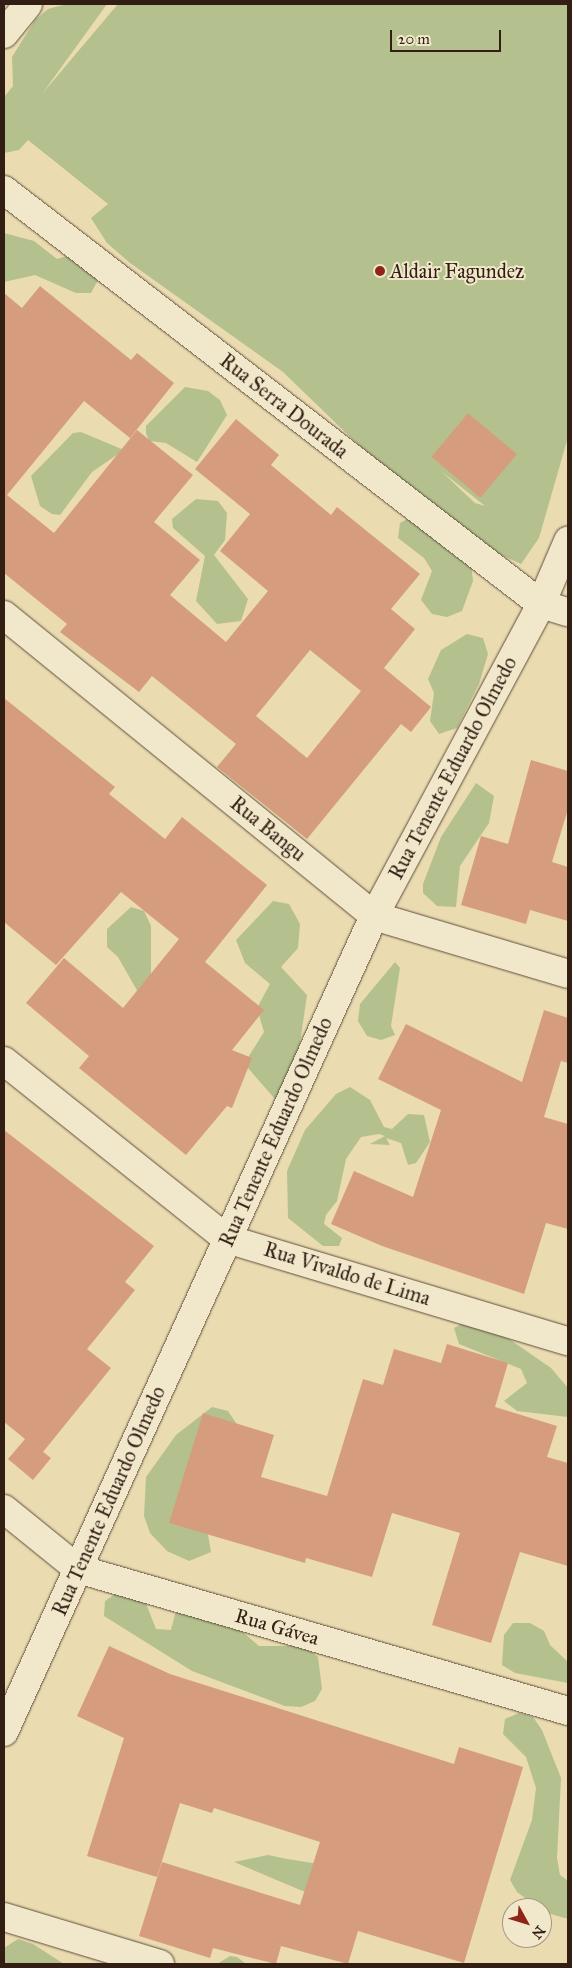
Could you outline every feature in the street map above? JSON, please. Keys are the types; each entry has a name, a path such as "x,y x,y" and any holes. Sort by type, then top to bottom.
{"street":[{"path":"4,34 28,4"},
{"name":"Rua Serra Dourada","path":"4,190 541,604 568,612"},
{"name":"Rua Tenente Eduardo Olmedo","path":"4,1732 374,916 541,604 568,541"},
{"name":"Rua Bangu","path":"4,615 374,916 568,974"},
{"name":"Rua Vivaldo de Lima","path":"4,1061 227,1238 568,1341"},
{"name":"Rua Gávea","path":"4,1509 78,1569 568,1711"},
{"path":"4,1917 160,1964"}],"green space":[{"name":"Aldair Fagundez","path":"67,4 107,4 42,94 118,4 568,4 568,437 539,538 521,564 493,551 372,458 283,372 130,263 107,243 91,218 108,204 28,140 19,150 4,153 4,97 13,86 12,57 35,20 48,9","holes":["441,471 485,506 475,503"]},
{"path":"4,233 34,241 57,259 73,254 97,269 98,280 91,293 76,293 35,275 4,282"},
{"path":"185,387 208,391 220,400 227,415 197,462 166,443 149,441 146,433 146,426"},
{"path":"81,432 124,450 92,472 60,515 52,514 40,506 31,476 73,433"},
{"path":"196,499 218,501 227,513 225,540 214,555 248,599 241,621 217,624 196,601 205,556 173,528 172,519"},
{"path":"413,516 471,564 473,581 462,611 447,617 432,614 421,600 432,571 424,558 398,538 400,523"},
{"path":"467,634 483,638 488,654 479,684 457,728 439,734 430,721 434,693 428,679 441,650"},
{"path":"476,783 494,796 489,823 460,866 456,907 437,906 423,893 423,884 441,837"},
{"path":"273,901 289,904 300,924 298,948 281,967 307,995 299,1050 283,1095 275,1099 248,1068 247,1059 264,1032 257,1008 270,984 245,963 236,940"},
{"path":"131,907 144,911 151,926 151,975 143,1001 118,957 107,947 107,929"},
{"path":"395,962 400,968 391,1026 395,1035 381,1040 367,1036 358,1021 360,1004"},
{"path":"350,1087 370,1100 384,1127 392,1129 408,1114 424,1115 430,1142 416,1163 408,1165 401,1143 386,1138 390,1145 370,1144 385,1136 379,1134 361,1137 346,1159 337,1201 326,1215 324,1224 342,1238 339,1246 323,1246 288,1218 287,1171 305,1130 336,1094"},
{"path":"469,1320 499,1332 551,1368 568,1388 568,1417 517,1411 504,1401 527,1383 521,1369 459,1344 454,1328"},
{"path":"212,1407 228,1411 238,1426 207,1529 211,1552 189,1561 167,1551 150,1533 144,1516 146,1477 176,1435"},
{"path":"118,1592 145,1601 156,1629 171,1630 175,1614 188,1605 222,1614 259,1646 305,1646 318,1657 322,1689 315,1701 301,1707 285,1706 192,1671 104,1616 105,1601"},
{"path":"513,1623 530,1623 544,1631 550,1645 568,1662 568,1683 515,1673 502,1665 504,1635"},
{"path":"519,1713 533,1717 542,1730 561,1778 557,1858 560,1875 568,1881 568,1919 552,1914 552,1898 525,1898 517,1892 510,1880 532,1820 536,1788 526,1757 503,1734 505,1719"},
{"path":"268,1855 319,1864 305,1892 234,1862"},
{"path":"18,1939 33,1944 64,1964 4,1964 4,1948"},
{"path":"230,1956 237,1957 246,1964 217,1964"}],"building":[{"path":"40,286 131,360 137,353 174,383 130,438 84,401 7,495 54,533 137,430 193,475 154,522 200,560 170,595 226,642 268,591 220,551 250,514 195,469 236,419 279,455 271,465 331,515 337,507 420,574 391,609 415,629 384,668 431,707 411,732 401,724 307,839 217,767 236,744 152,676 139,692 60,632 67,624 4,573 4,293 22,308","holes":["310,650 361,691 307,758 256,716"]},
{"path":"468,413 517,454 480,498 431,457"},
{"path":"4,698 115,787 109,794 165,839 182,817 267,885 205,962 264,1010 232,1050 252,1058 232,1108 227,1106 186,1155 79,1068 89,1056 26,1003 64,958 123,1008 179,939 121,892 56,965 4,922"},
{"path":"531,760 568,771 568,809 552,862 568,867 568,921 530,910 526,924 461,905 481,836 508,844"},
{"path":"544,1010 568,1018 568,1063 561,1061 544,1117 568,1124 568,1229 546,1223 524,1294 382,1246 331,1224 354,1171 413,1197 441,1110 378,1079 406,1024 522,1082"},
{"path":"4,1130 154,1246 125,1282 135,1290 87,1349 111,1368 43,1452 51,1458 33,1480 8,1459 25,1439 4,1422"},
{"path":"447,1344 508,1363 495,1407 557,1426 547,1457 568,1463 568,1566 520,1552 491,1643 432,1625 460,1533 392,1513 372,1577 306,1558 305,1563 169,1523 203,1413 274,1435 261,1477 327,1496 363,1379 383,1385 394,1349 441,1363"},
{"path":"109,1646 170,1674 454,1764 459,1747 523,1767 464,1963 358,1931 348,1964 281,1946 276,1964 213,1948 210,1958 139,1936 162,1862 300,1905 320,1842 214,1808 212,1813 180,1803 157,1877 87,1856 124,1738 77,1716"}],"place":[{"name":"Aldair Fagundez","path":"380,271"}]}
